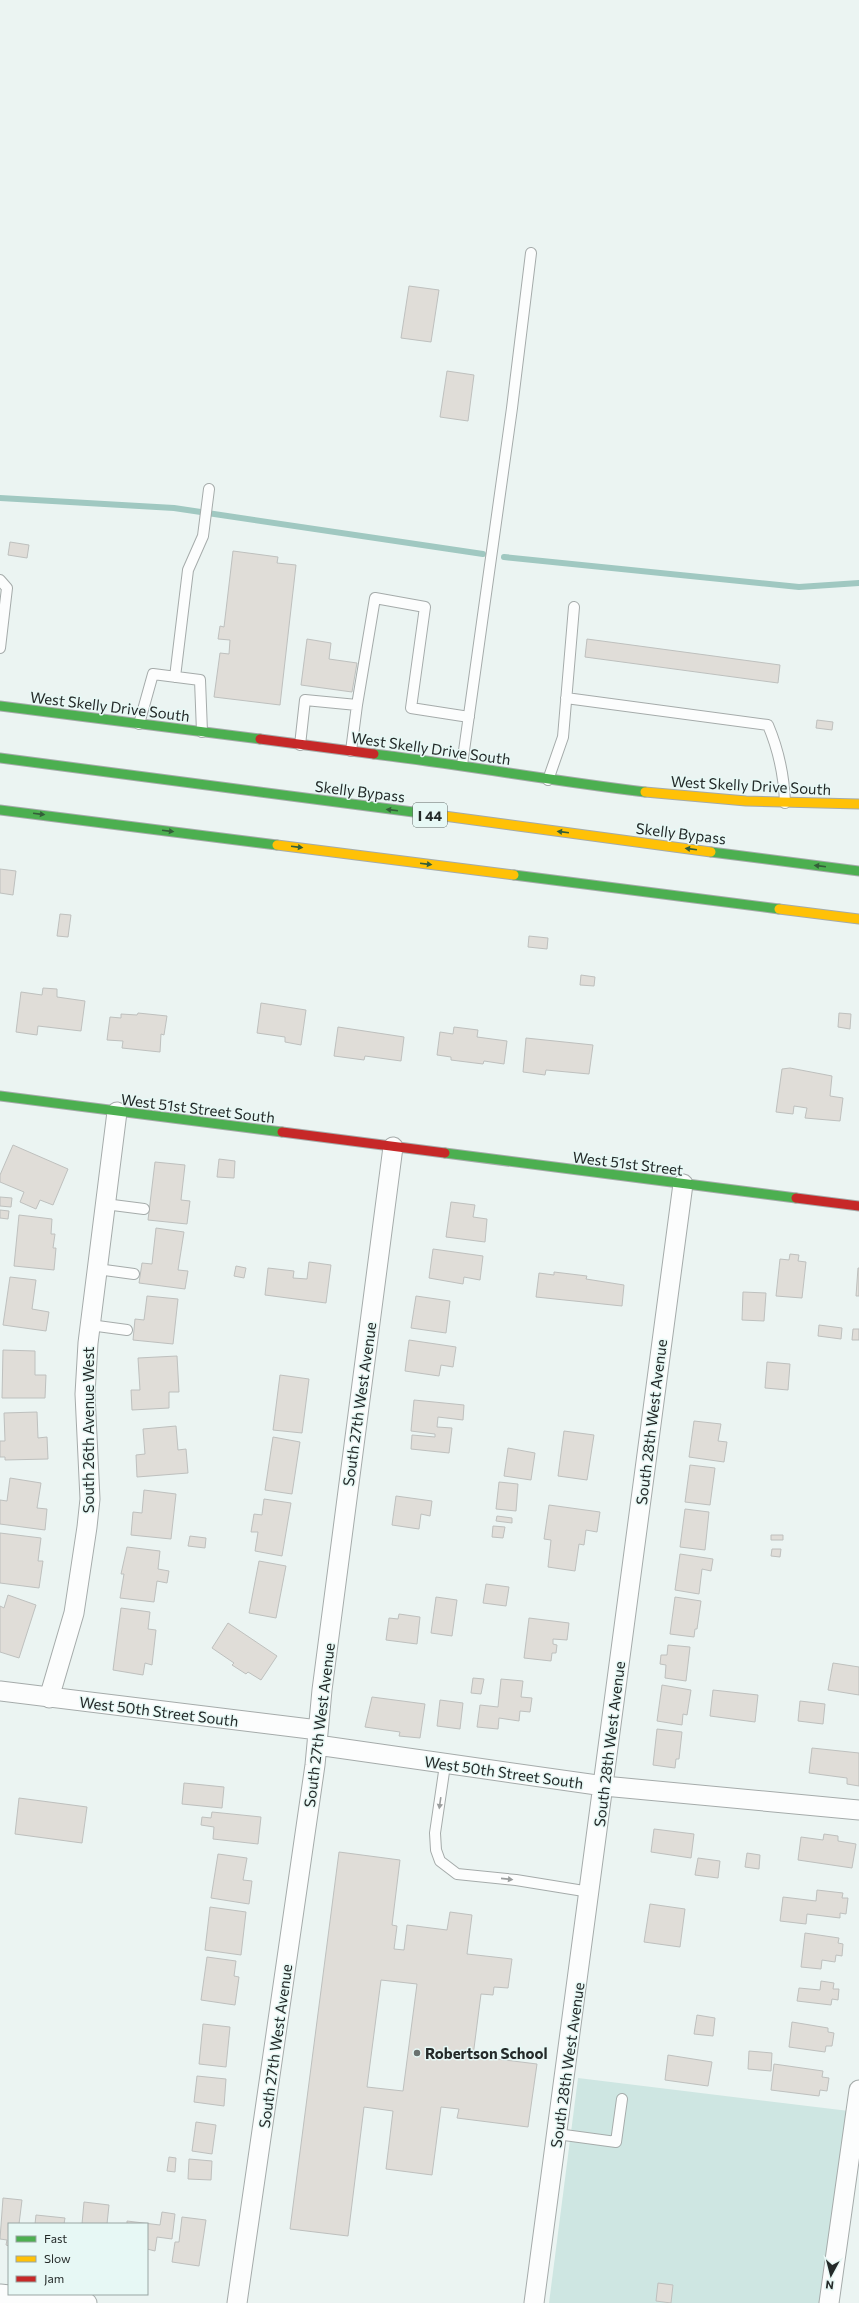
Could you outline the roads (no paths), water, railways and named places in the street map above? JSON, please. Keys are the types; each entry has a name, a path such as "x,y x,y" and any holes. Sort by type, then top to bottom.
{"main road":[{"name":"West Skelly Drive South","path":"0,706 462,765 548,780 679,796 785,803 859,804"},
{"name":"Skelly Bypass","path":"0,758 859,871"},
{"path":"0,810 859,919"},
{"name":"West 51st Street South","path":"0,1096 393,1147"},
{"name":"West 51st Street","path":"393,1147 859,1206"}],"street":[{"name":"South 26th Avenue West","path":"49,1698 74,1613 88,1520 90,1499 85,1394 90,1325 116,1112"},
{"name":"South 27th West Avenue","path":"237,2303 318,1737 322,1690 393,1147"},
{"name":"South 28th West Avenue","path":"534,2303 590,1892 683,1184"},
{"name":"West 50th Street South","path":"0,1691 318,1737 446,1765 604,1786 859,1810"},
{"path":"829,2303 859,2090"},
{"path":"10,2295 87,2303"}],"lane":[{"path":"462,765 512,408 531,253"},
{"path":"175,677 188,570 202,536 209,489"},
{"path":"0,580 7,588 0,648"},
{"path":"351,751 357,705 375,598 425,607 411,708 469,717"},
{"path":"548,780 563,737 574,606"},
{"path":"139,724 153,674 200,680 202,732"},
{"path":"566,698 768,725 779,753 784,780 785,803"},
{"path":"300,745 305,700 357,705"},
{"path":"105,1204 144,1209"},
{"path":"97,1269 134,1274"},
{"path":"90,1325 127,1330"},
{"path":"446,1765 436,1833 436,1850 440,1861 457,1874 516,1880 590,1892"},
{"path":"557,2134 616,2142 622,2099"}],"waterway":[{"path":"0,498 174,508 483,554"},
{"path":"504,557 799,587 859,583"}],"place":[{"name":"Robertson School","path":"417,2053"}]}
